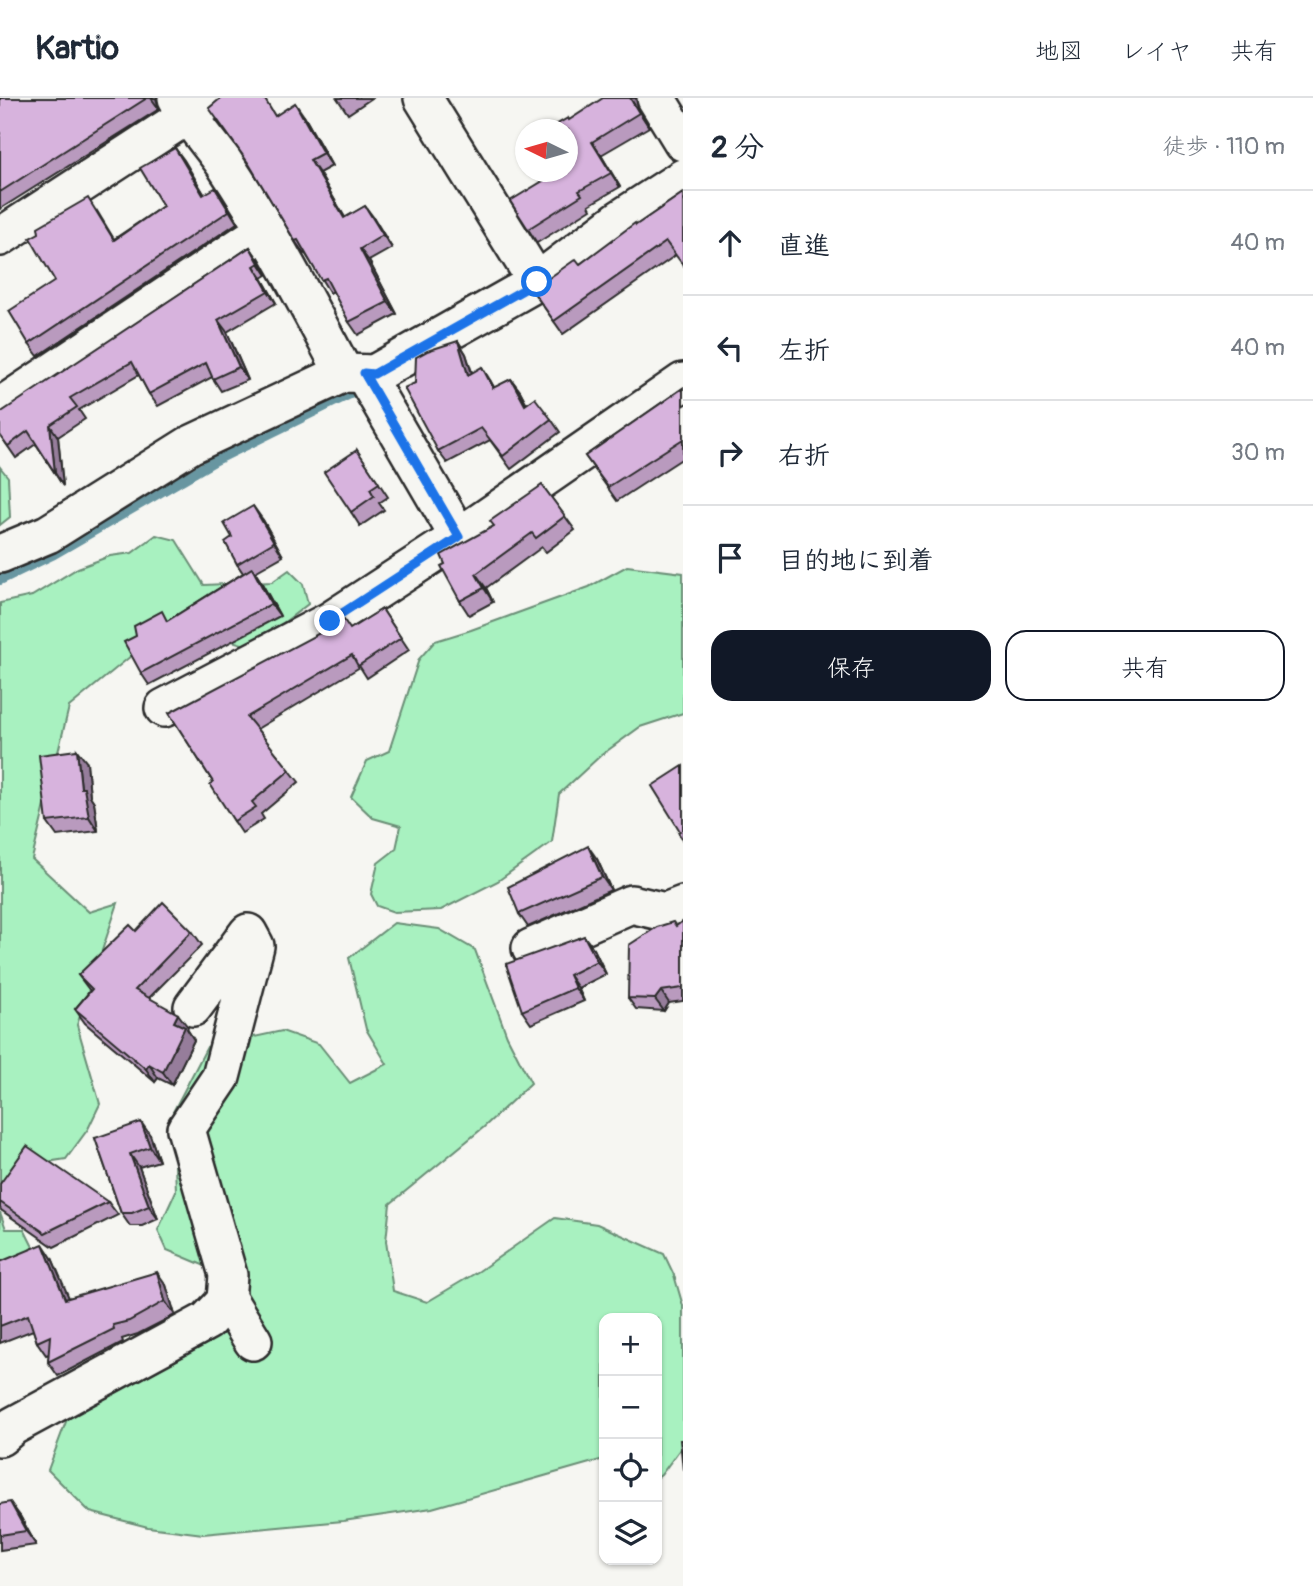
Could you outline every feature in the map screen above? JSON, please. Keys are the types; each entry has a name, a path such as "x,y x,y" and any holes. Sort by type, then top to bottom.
{"street":[{"path":"423,98 537,282"},
{"path":"656,98 683,142"},
{"path":"0,237 192,104 223,163 459,537"},
{"path":"0,554 48,534 190,445 354,373 374,374 537,282 620,219 683,178"},
{"path":"0,407 265,230"},
{"path":"164,708 330,621 459,537 683,382"},
{"path":"531,948 631,904 665,912 683,905"},
{"path":"0,1437 13,1426 207,1321 226,1301 228,1275 186,1129 221,1077 255,946 248,933 193,1007"},
{"path":"226,1297 253,1342"}],"green space":[{"path":"0,467 8,477 10,517 0,525"},
{"path":"156,535 176,540 204,585 272,582 289,570 303,584 308,604 252,647 171,623 69,707 32,859 89,912 118,903 77,1025 100,1104 88,1129 66,1159 21,1166 0,1199 0,603 32,596 78,568 110,556 132,553"},
{"path":"627,566 683,573 683,713 640,727 600,756 559,794 552,842 498,881 441,910 394,912 377,906 371,894 378,863 396,849 401,826 373,818 351,797 367,761 389,751 419,659 435,641 589,587"},
{"path":"394,923 439,929 475,950 507,1036 531,1083 484,1127 390,1204 386,1241 393,1291 427,1302 479,1271 555,1218 597,1224 664,1254 674,1275 683,1306 683,1445 662,1474 662,1313 599,1313 599,1460 432,1508 343,1521 203,1534 148,1527 90,1512 48,1470 67,1419 212,1341 210,1268 167,1250 158,1230 176,1191 173,1112 207,1047 282,1031 319,1044 350,1083 387,1064 366,1029 349,958"},
{"path":"0,1212 6,1229 24,1229 33,1247 7,1267 0,1267"}],"building":[{"path":"0,98 147,98 0,192"},
{"path":"221,98 264,98 275,116 295,103 323,153 310,160 344,218 365,206 383,235 360,249 388,302 349,322 326,278 321,280 249,164 209,108"},
{"path":"603,98 630,98 639,113 592,142 611,173 579,191 582,195 528,229 510,201 541,182 578,182 578,119 571,119"},
{"path":"175,148 203,195 215,188 229,211 29,344 9,311 55,281 30,238 39,233 38,227 88,198 114,240 163,206 140,168"},
{"path":"683,193 683,265 666,242 554,321 532,290 576,259 580,264 635,223 636,225"},
{"path":"250,247 259,263 254,266 268,291 218,320 239,367 213,379 206,363 149,394 132,362 70,398 77,407 50,425 55,473 28,431 8,446 0,435 0,413"},
{"path":"458,341 468,375 482,367 493,388 511,379 525,405 535,398 551,419 503,456 481,428 438,451 404,388 415,383 416,357"},
{"path":"683,388 683,439 608,487 585,456"},
{"path":"357,450 379,483 370,489 374,496 351,512 324,472"},
{"path":"542,485 565,516 536,538 532,533 476,574 484,588 460,601 441,566 445,564 441,555 494,526 490,521"},
{"path":"253,506 274,542 237,564 225,542 232,537 224,523"},
{"path":"252,568 271,604 141,673 124,642 136,636 134,626 162,611 167,621"},
{"path":"382,609 401,638 358,666 352,655 247,717 290,770 252,802 256,807 234,821 210,784 213,782 169,713 344,620 350,629"},
{"path":"77,750 81,788 84,788 89,817 47,822 39,755"},
{"path":"683,766 683,841 678,832 680,831 652,786"},
{"path":"588,846 602,877 519,914 508,887"},
{"path":"163,902 192,931 135,990 178,1014 174,1022 185,1027 163,1072 149,1064 146,1069 75,1009 92,989 78,975 130,925 136,931"},
{"path":"683,921 683,988 661,991 655,999 628,998 629,945 657,927 673,922 676,926"},
{"path":"584,936 597,961 569,975 575,988 522,1011 506,964"},
{"path":"141,1122 150,1147 130,1154 149,1206 132,1213 121,1213 95,1138"},
{"path":"27,1146 108,1202 45,1233 0,1202 0,1184"},
{"path":"43,1244 65,1299 157,1272 165,1301 129,1321 113,1325 114,1329 48,1362 50,1336 37,1342 28,1315 0,1326 0,1262"},
{"path":"680,1440 683,1440 683,1470"},
{"path":"10,1502 26,1531 0,1535 0,1504"}],"waterway":[{"path":"0,580 54,554 216,460 352,393"}],"route":[{"path":"330,621 459,537 364,373 374,374 537,282"}]}
